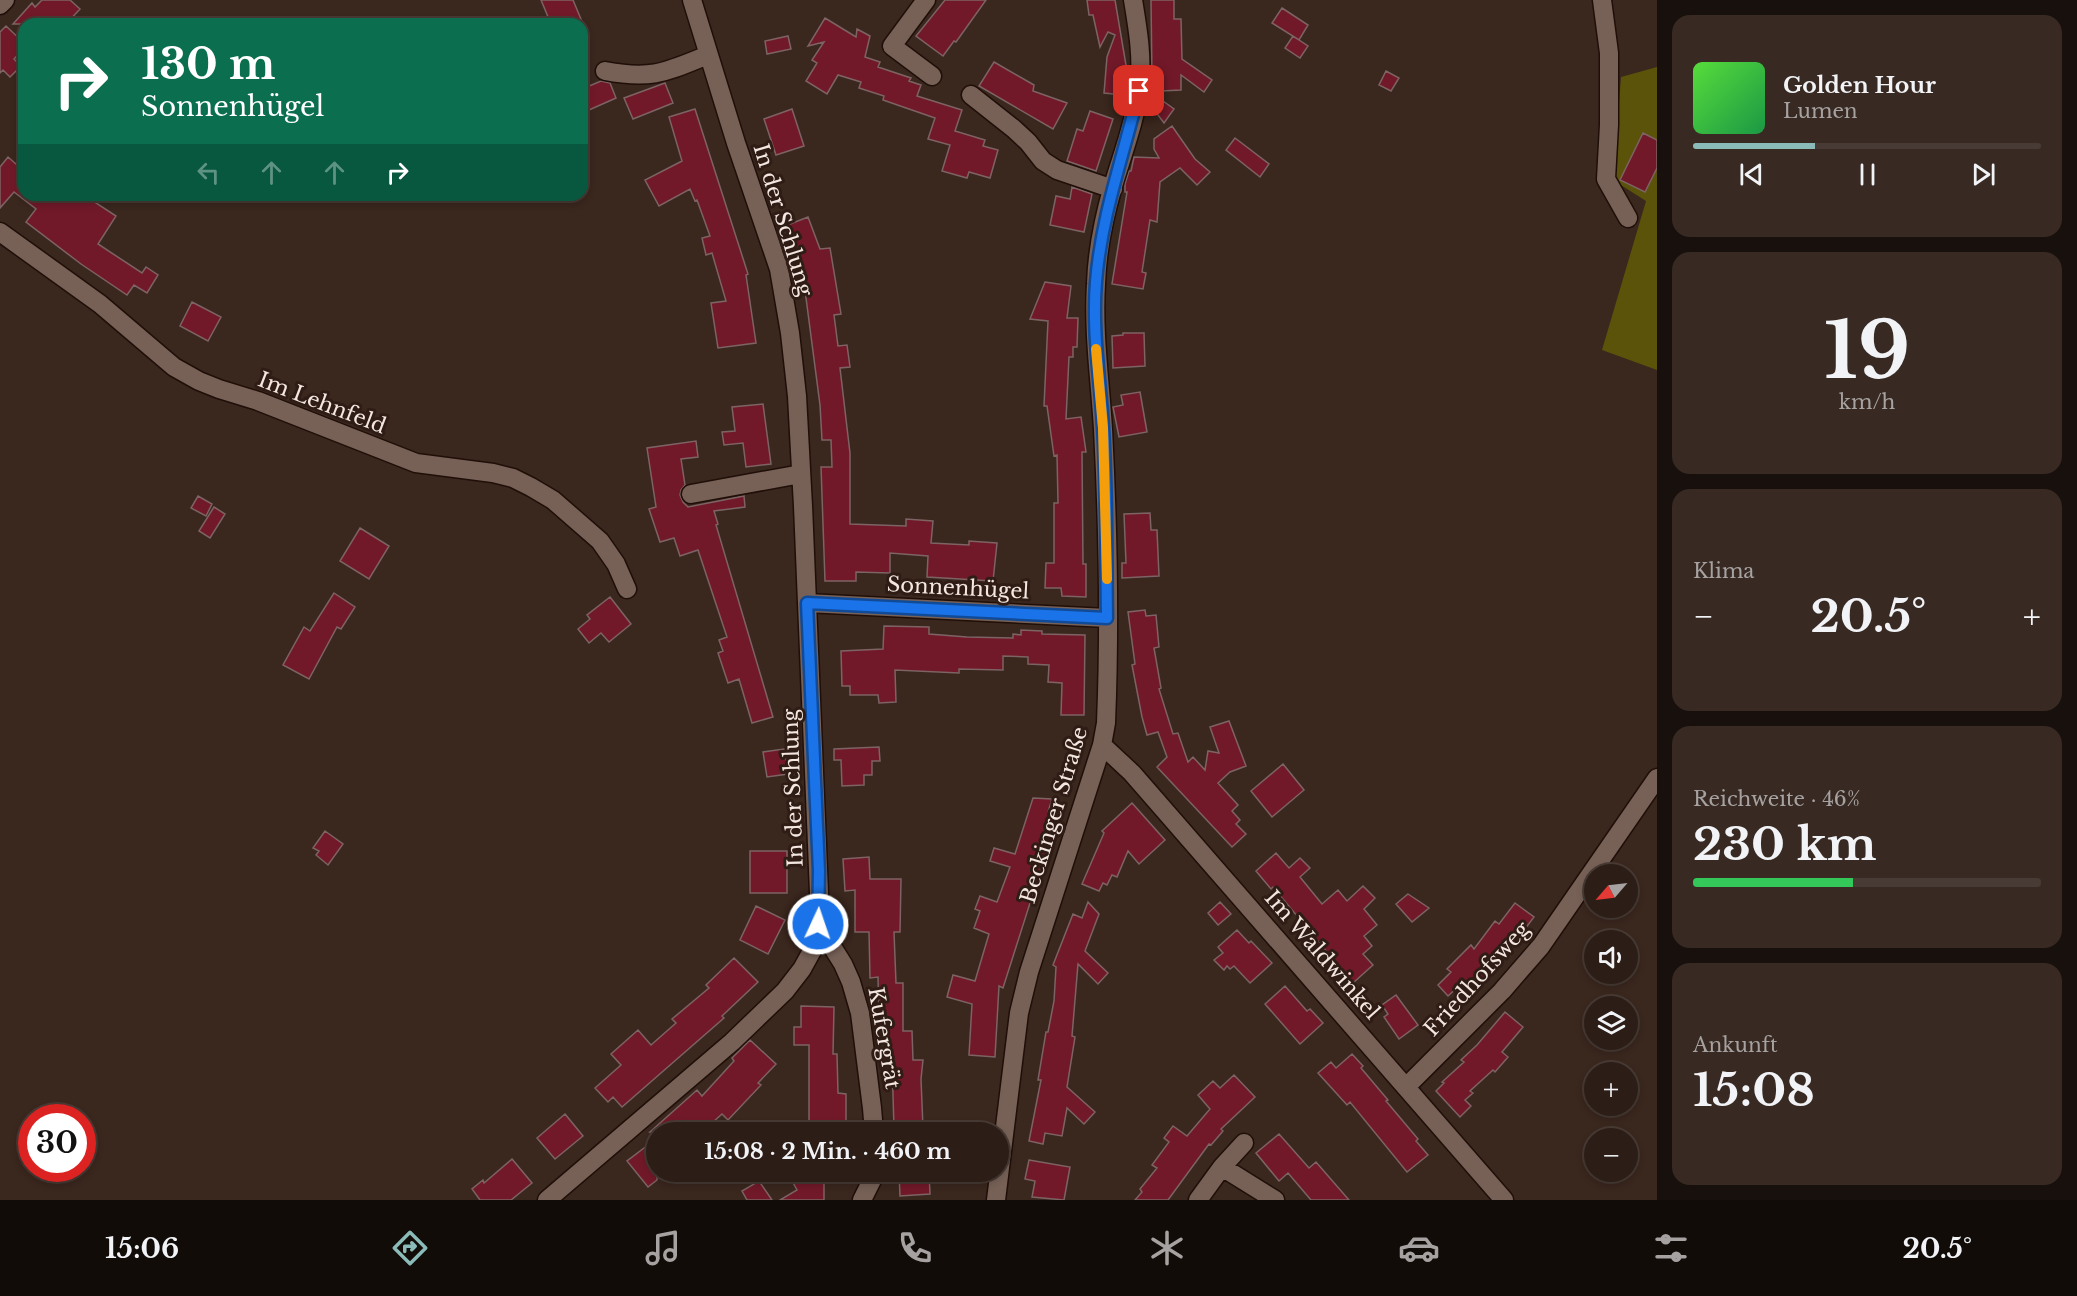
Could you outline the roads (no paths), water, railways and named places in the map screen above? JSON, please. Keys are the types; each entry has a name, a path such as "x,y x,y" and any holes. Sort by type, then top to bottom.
{"street":[{"path":"0,5 5,0"},
{"name":"In der Schlung","path":"547,1200 768,1009 802,969 813,949 818,924 819,871 801,474 796,396 784,295 778,269 692,0"},
{"path":"926,0 892,46 932,76"},
{"name":"Beckinger Straße","path":"996,1200 1019,1013 1029,972 1102,745 1106,723 1106,524 1103,428 1095,333 1095,293 1100,249 1113,189 1139,91 1141,63 1133,0"},
{"path":"1602,0 1609,53 1606,179 1628,218"},
{"path":"605,70 629,75 660,73 708,55"},
{"path":"971,96 1014,129 1043,161 1056,170 1113,189"},
{"name":"Im Lehnfeld","path":"0,232 100,304 174,367 199,381 258,401 416,463 493,473 513,478 531,487 553,500 600,541 616,564 627,589"},
{"path":"691,494 801,474"},
{"name":"Sonnenhügel","path":"807,603 1107,618"},
{"name":"Im Waldwinkel","path":"1102,745 1132,773 1407,1086 1497,1197"},
{"name":"Friedhofsweg","path":"1407,1086 1522,969 1541,946 1657,778"},
{"name":"Kufergrät","path":"818,924 843,964 860,1013 873,1122"},
{"path":"1198,1200 1222,1167 1244,1143"},
{"path":"1222,1167 1275,1200"},
{"path":"862,1200 871,1182"}]}
